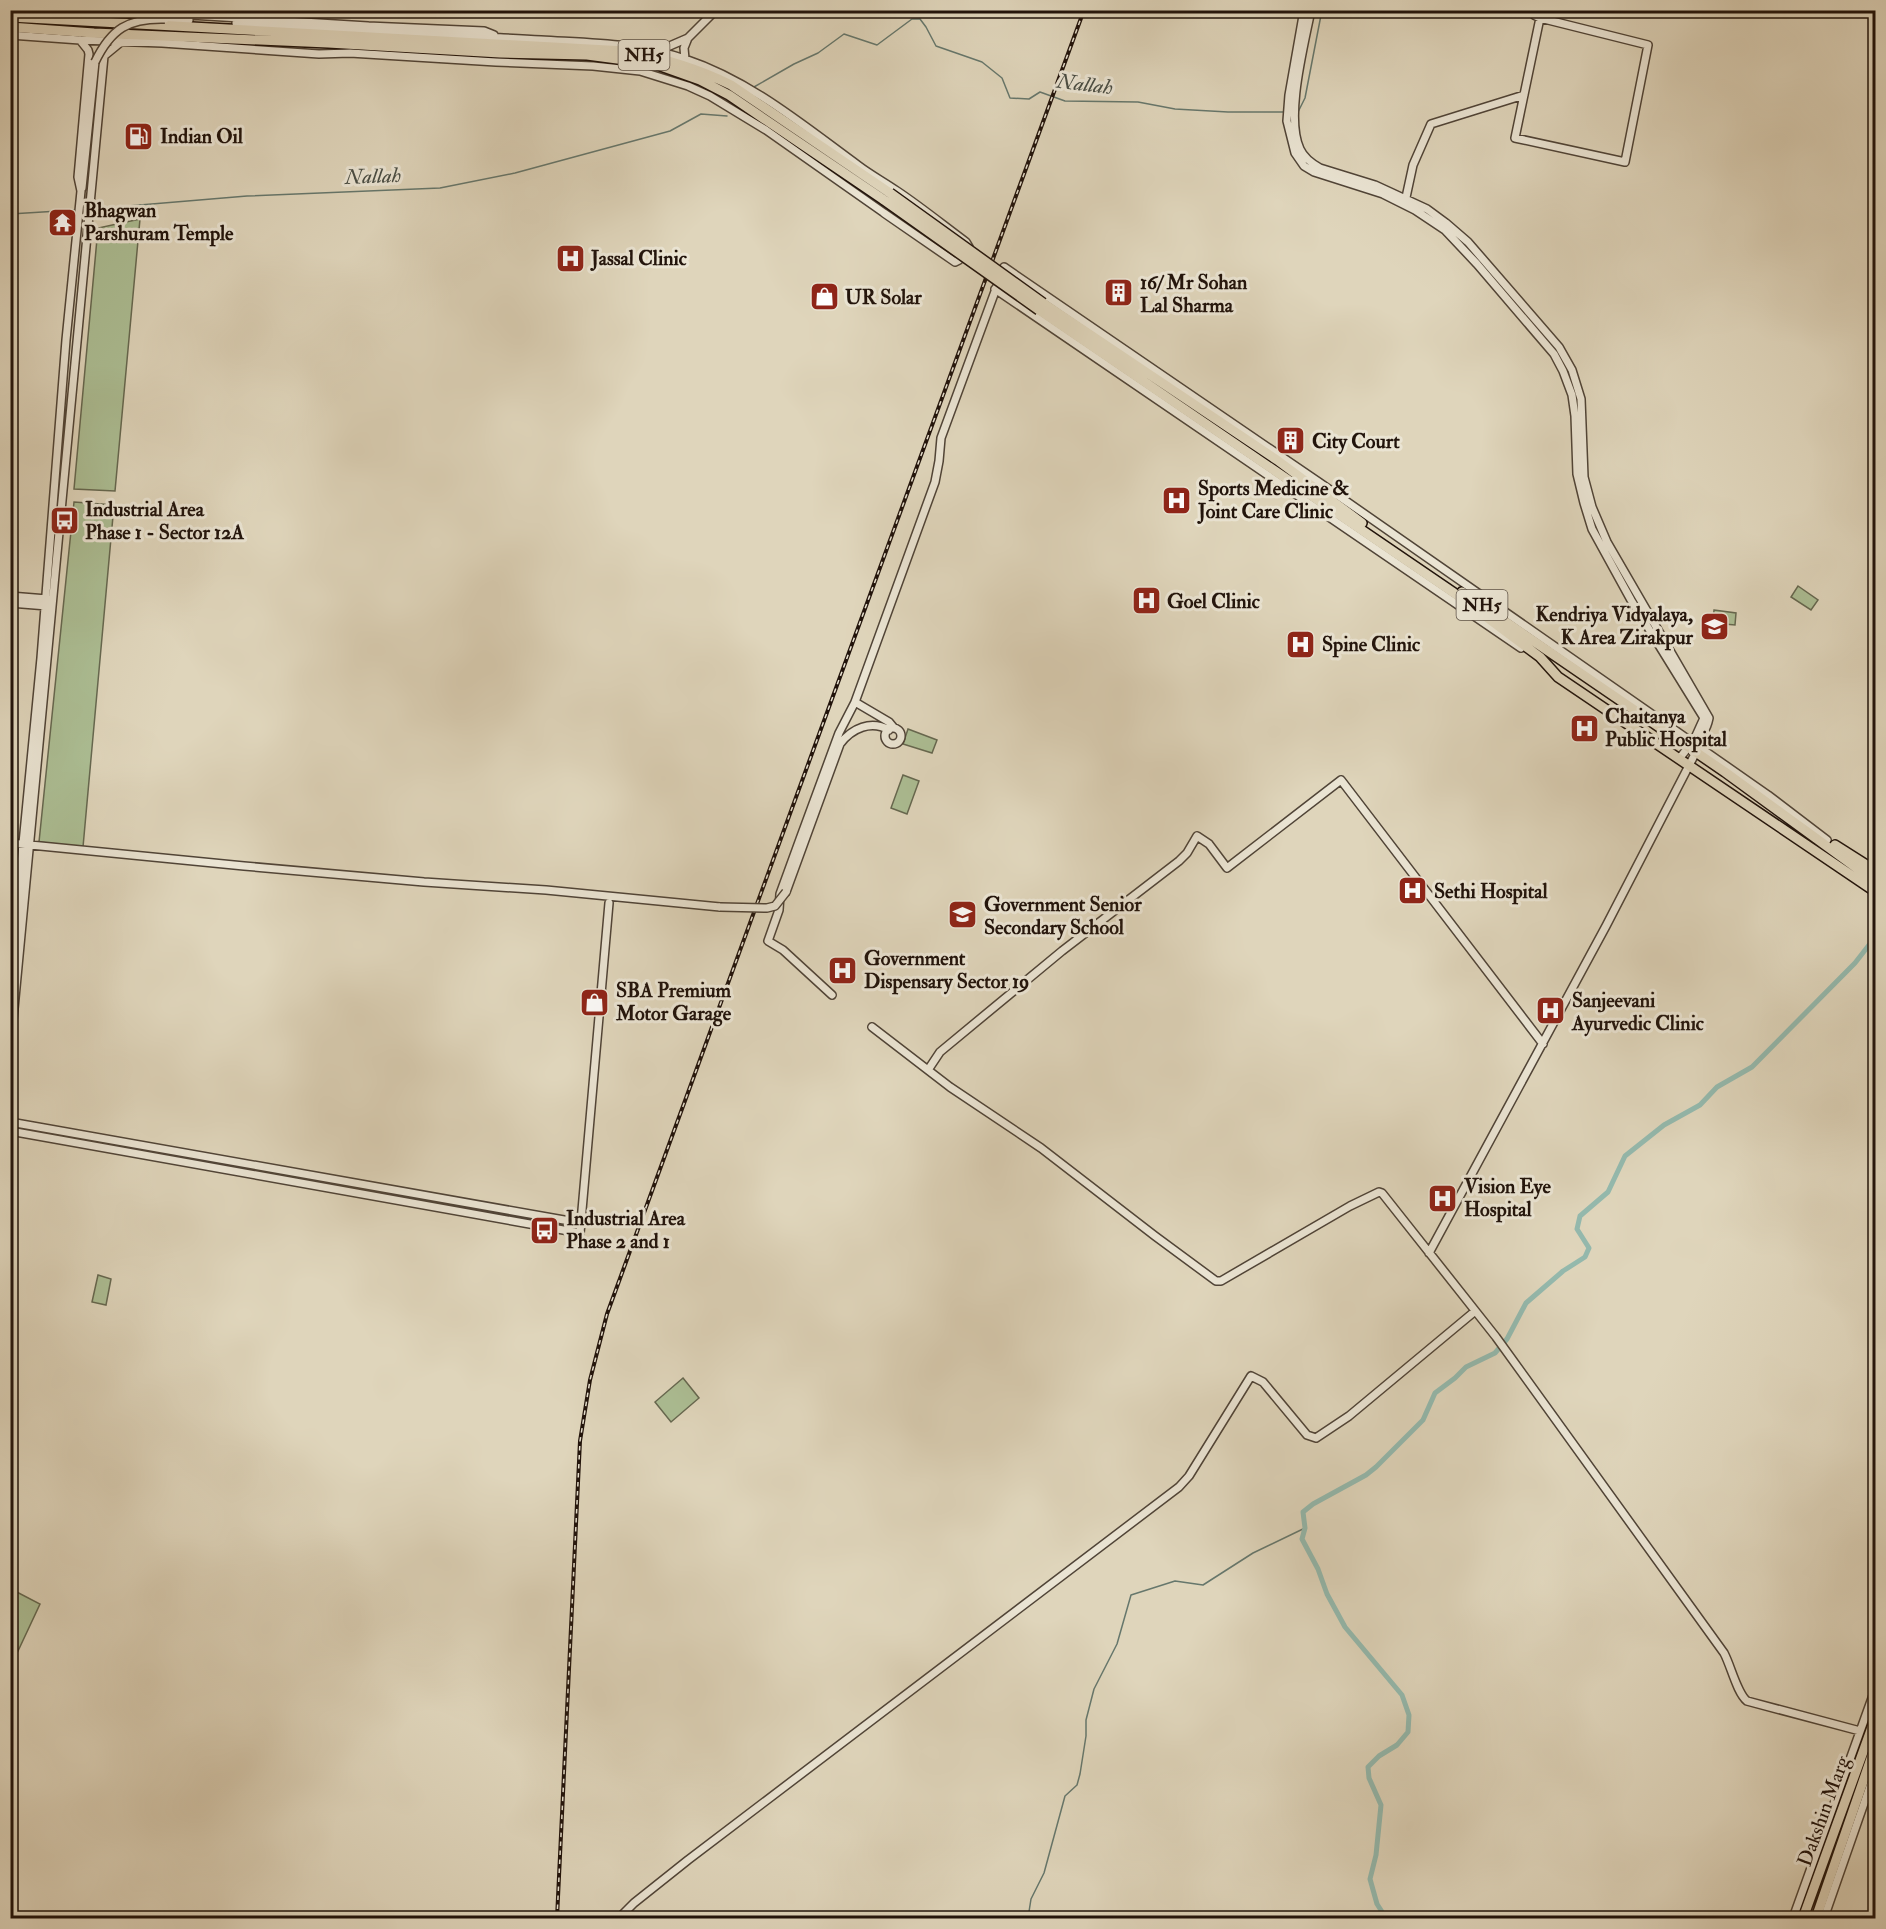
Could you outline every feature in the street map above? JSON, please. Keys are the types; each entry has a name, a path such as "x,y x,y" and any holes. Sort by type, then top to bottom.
{"highway":[{"name":"NH5","path":"10,17 162,39 543,50 588,47 634,52 688,66 711,75 731,86 890,193 1274,464 1344,508 1361,522 1692,745 1823,841 1873,887"},
{"name":"NH5","path":"10,27 68,25 501,42 543,50"},
{"name":"NH5","path":"1274,464 1305,490 1454,593 1540,657 1558,677 1873,887"},
{"path":"1288,490 1305,490"},
{"path":"1344,508 1359,512"},
{"path":"1823,841 1875,864"},
{"path":"1823,841 1875,872"},
{"name":"Dakshin Marg","path":"1803,1918 1841,1799 1875,1716"},
{"name":"Dakshin Marg","path":"1816,1918 1875,1744"},
{"path":"1849,1821 1852,1838"}],"street":[{"path":"22,10 99,15 158,13 501,42 621,45 658,51 685,59 757,93 860,167 898,191 966,242 969,247 955,262 884,213"},
{"path":"658,51 688,38 716,10"},
{"path":"1304,10 1291,112 1301,152 1312,164 1320,168 1375,184 1405,201 1454,239 1559,347 1578,387 1582,411 1584,477 1596,528 1607,542 1709,718 1708,725 1700,737 1679,759"},
{"path":"1291,112 1311,10"},
{"path":"1533,10 1534,15 1540,18 1648,45 1625,162 1515,138 1540,18"},
{"path":"10,1051 66,340 95,62 104,44 119,28 141,20 165,19 368,29"},
{"path":"10,35 120,42 162,39 319,54 350,53 605,67 640,71 680,83 710,96 766,130 914,234"},
{"path":"685,59 684,48 688,38"},
{"path":"80,40 86,46 89,54 78,177 81,193"},
{"path":"10,977 52,603 104,56 120,42"},
{"path":"1405,201 1413,165 1431,124 1524,95"},
{"path":"884,213 897,204 898,191"},
{"path":"832,995 783,950 768,941 779,910 780,894 788,872 839,733 855,702 935,482 941,438 1004,267 1320,483 1692,745"},
{"path":"994,289 1497,632 1540,657"},
{"path":"66,340 76,341"},
{"path":"10,596 44,603"},
{"path":"10,603 52,603"},
{"path":"10,843 720,907 767,908 775,906 786,892 840,744 850,733 865,726 882,726 891,729 889,722 855,702"},
{"path":"1429,1253 1543,1044 1689,766 1692,745"},
{"path":"928,1070 940,1052 959,1036 1062,951 1179,861 1187,853 1197,836 1209,844 1227,867 1341,780 1543,1044"},
{"path":"10,1131 580,1233 609,903"},
{"path":"872,1027 950,1087 1041,1148 1213,1280 1221,1281 1350,1206 1379,1192 1387,1196 1474,1312 1496,1337 1511,1361 1724,1653 1742,1697 1748,1701 1860,1731"},
{"path":"10,1122 581,1223"},
{"path":"619,1918 634,1903 688,1860 1179,1487 1189,1476 1245,1382 1251,1376 1263,1382 1307,1435 1316,1438 1349,1416 1474,1312"},
{"path":"1793,1918 1841,1799 1875,1687"},
{"path":"1824,1918 1875,1769"}],"green space":[{"path":"140,219 115,491 74,489 98,228"},
{"path":"74,502 114,505 83,847 39,842"},
{"path":"1798,586 1818,600 1811,610 1791,597"},
{"path":"1714,610 1736,613 1735,625 1713,623"},
{"path":"908,729 937,740 932,753 903,744"},
{"path":"903,775 919,781 907,814 891,808"},
{"path":"98,1275 111,1279 106,1305 92,1302"},
{"path":"683,1378 699,1398 671,1422 655,1402"},
{"path":"11,1589 40,1604 11,1666"}],"waterway":[{"name":"Nallah","path":"1298,112 1305,98 1322,10"},
{"name":"Nallah","path":"754,87 818,53 844,34 877,45 912,19 920,19 936,46 982,62 1002,78 1010,98 1029,99 1040,92 1065,101 1138,102 1175,109 1228,112 1284,112"},
{"name":"Nallah","path":"92,209 247,196 440,188 515,173 670,131 701,114 727,116"},
{"name":"Nallah","path":"10,214 75,210"},
{"path":"1386,1918 1377,1904 1370,1879 1376,1855 1381,1805 1369,1778 1368,1767 1379,1756 1397,1745 1408,1732 1409,1715 1402,1695 1345,1627 1327,1594 1318,1569 1302,1539 1305,1528 1303,1512 1376,1467 1423,1420 1435,1393 1466,1367 1495,1353 1507,1339 1526,1303 1563,1271 1585,1257 1589,1248 1577,1229 1580,1216 1608,1192 1625,1156 1664,1125 1700,1105 1717,1087 1752,1067 1855,963 1876,936"},
{"path":"1028,1918 1031,1899 1044,1873 1065,1796 1077,1785 1086,1736 1086,1720 1094,1689 1117,1644 1131,1595 1175,1581 1203,1585 1253,1553 1305,1528"}],"railway":[{"path":"557,1918 580,1441 590,1380 607,1314 1084,10"}],"place":[{"name":"Indian Oil","path":"139,136"},
{"name":"Bhagwan Parshuram Temple","path":"63,222"},
{"name":"Jassal Clinic","path":"570,258"},
{"name":"16/ Mr Sohan Lal Sharma","path":"1119,293"},
{"name":"UR Solar","path":"824,297"},
{"name":"City Court","path":"1291,441"},
{"name":"Sports Medicine & Joint Care Clinic","path":"1177,500"},
{"name":"Industrial Area Phase 1 - Sector 12A","path":"64,521"},
{"name":"Goel Clinic","path":"1146,601"},
{"name":"Kendriya Vidyalaya, K Area Zirakpur","path":"1714,626"},
{"name":"Spine Clinic","path":"1301,644"},
{"name":"Chaitanya Public Hospital","path":"1584,728"},
{"name":"Sethi Hospital","path":"1413,891"},
{"name":"Government Senior Secondary School","path":"963,915"},
{"name":"Government Dispensary Sector 19","path":"843,970"},
{"name":"SBA Premium Motor Garage","path":"595,1002"},
{"name":"Sanjeevani Ayurvedic Clinic","path":"1551,1011"},
{"name":"Vision Eye Hospital","path":"1443,1198"},
{"name":"Industrial Area Phase 2 and 1","path":"545,1230"}]}
